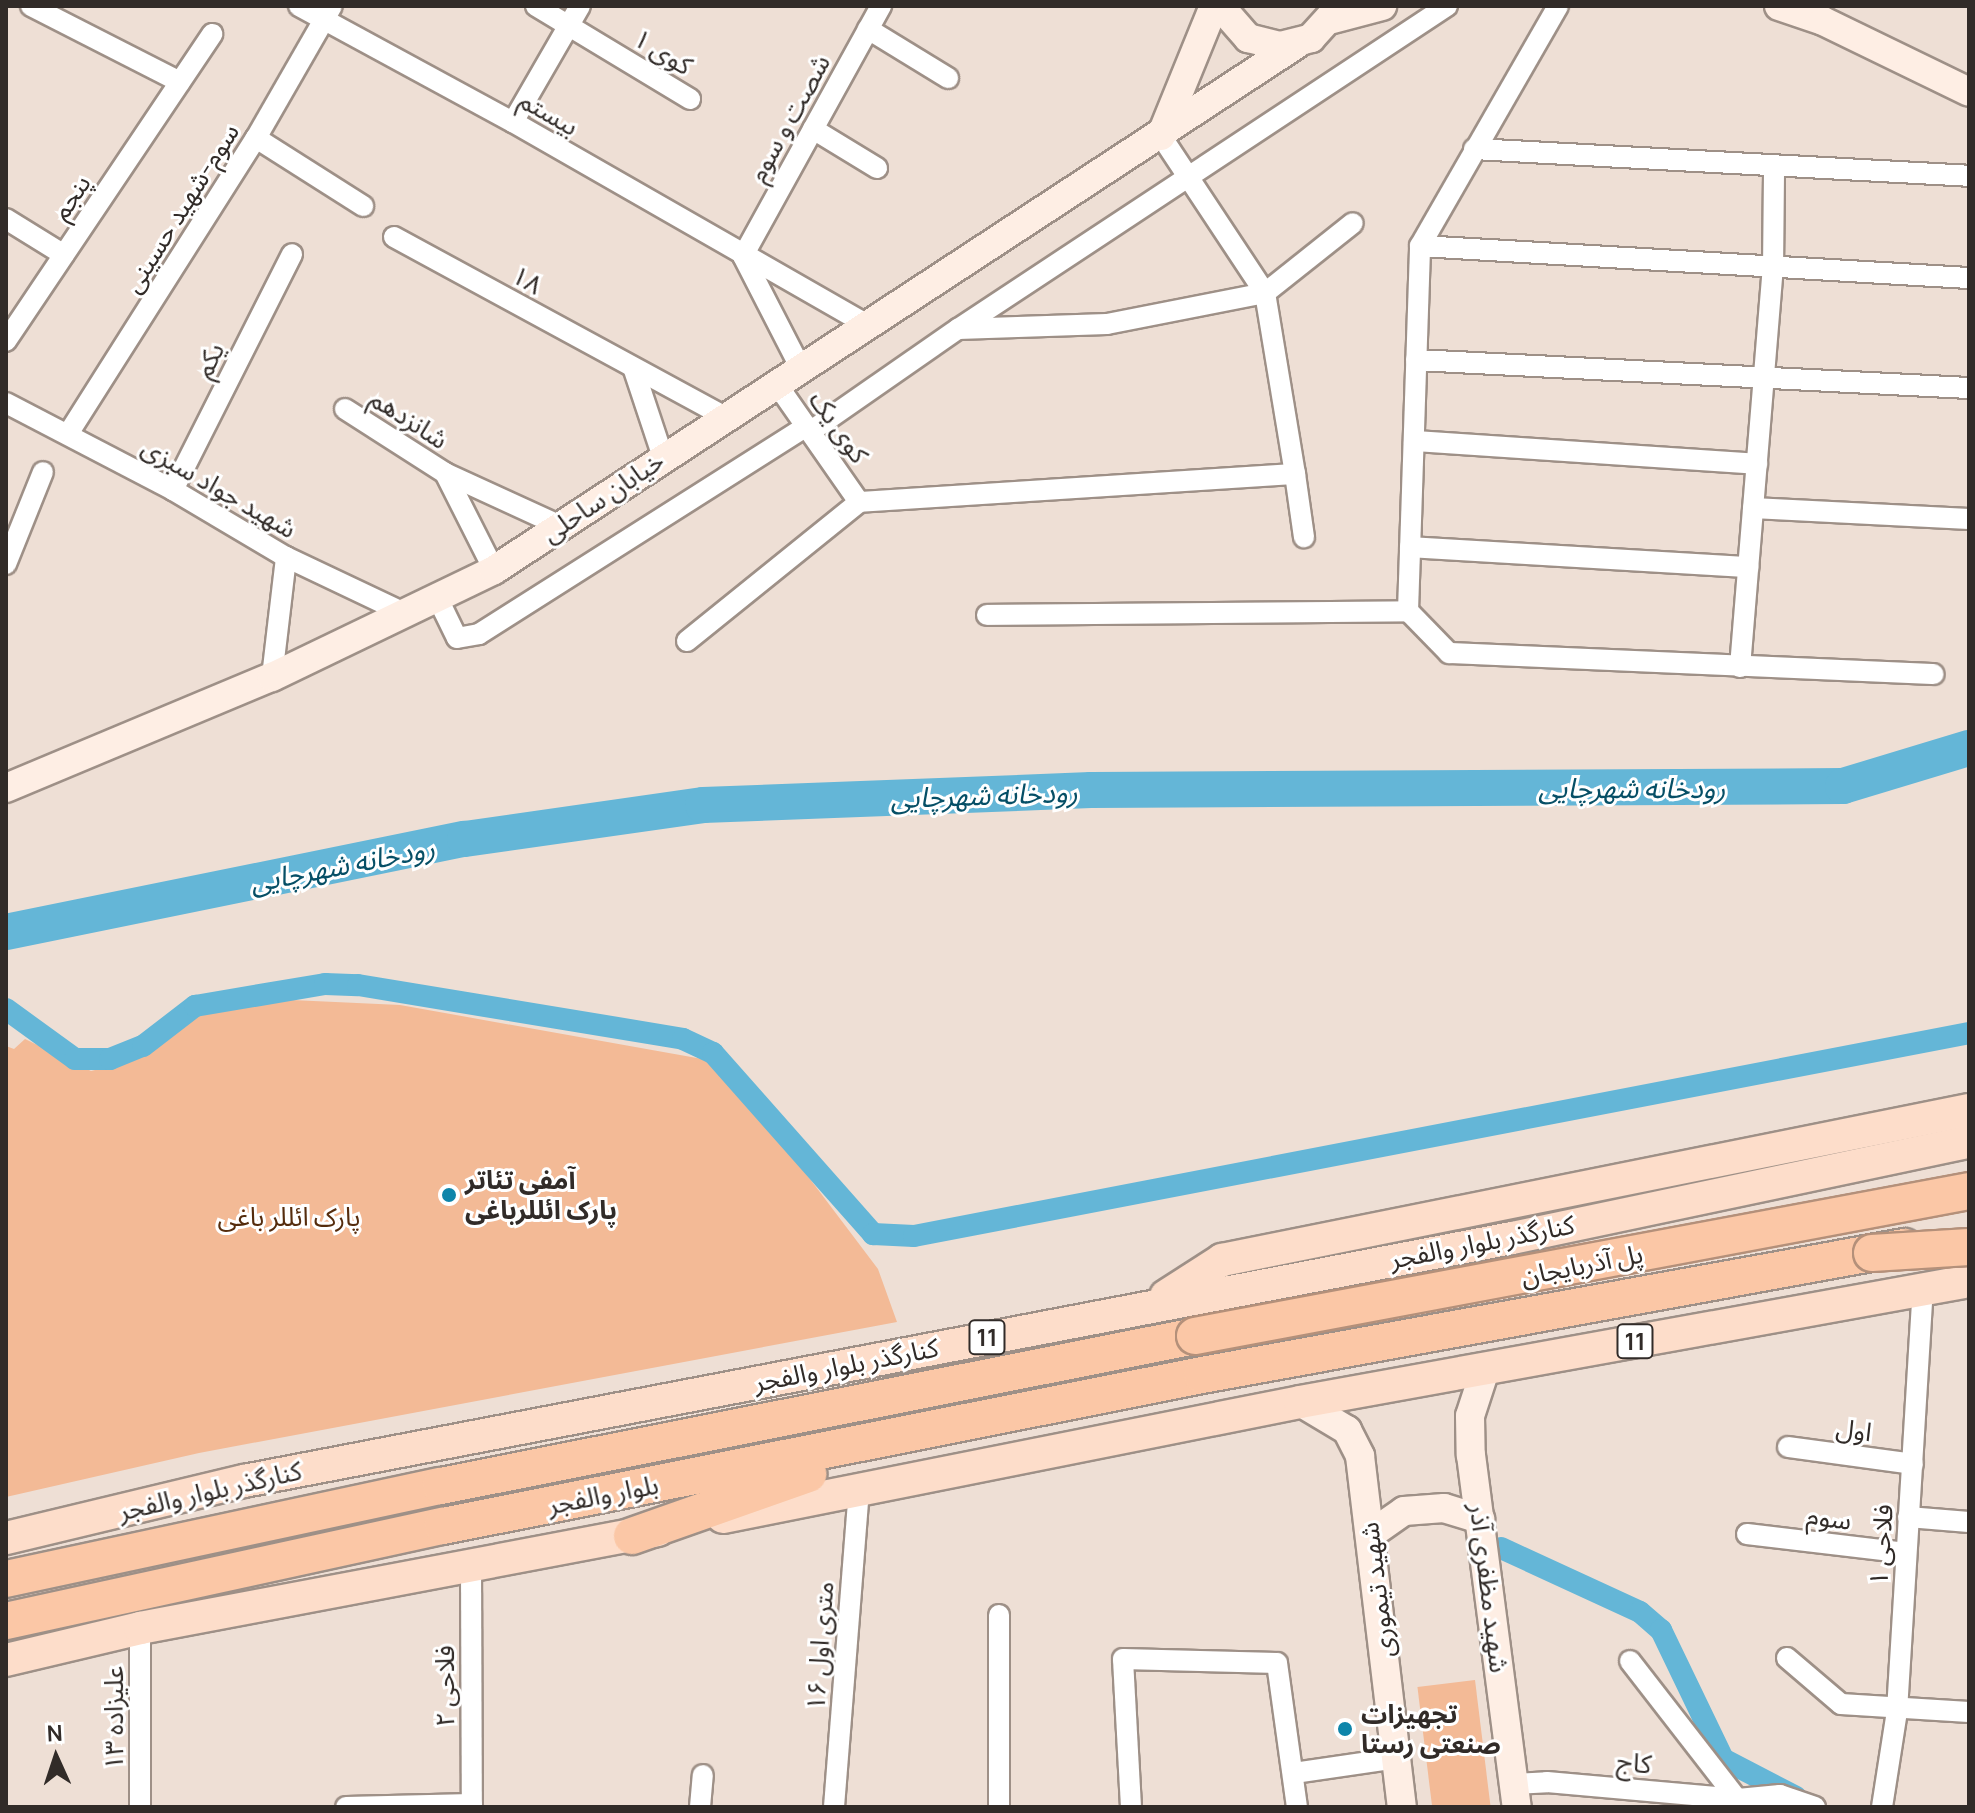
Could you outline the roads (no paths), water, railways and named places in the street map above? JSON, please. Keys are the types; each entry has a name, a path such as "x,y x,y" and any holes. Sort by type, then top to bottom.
{"highway":[{"name":"پل آذربایجان","path":"1195,1336 1969,1193"},
{"name":"پل آذربایجان","path":"1202,1375 1969,1236"},
{"path":"1872,1253 1969,1247"},
{"name":"بلوار والفجر","path":"6,1579 426,1489 1195,1336"},
{"name":"بلوار والفجر","path":"6,1621 443,1526 931,1432 1202,1375"},
{"path":"632,1536 931,1432"}],"main road":[{"path":"1154,1304 1222,1260 1969,1110"},
{"name":"کنارگذر بلوار والفجر","path":"6,1538 244,1481 1154,1304 1512,1238 1969,1142"},
{"path":"1908,1154 1944,1160 1969,1193"},
{"path":"1923,1287 1959,1262 1969,1236"},
{"name":"11","path":"1300,1402 1969,1281"},
{"path":"774,1422 1032,1328"},
{"path":"6,1660 140,1628 632,1536 1300,1402"}],"street":[{"path":"31,6 180,82"},
{"name":"بیستم","path":"299,6 329,13 743,256 866,324"},
{"name":"کوی ۱","path":"536,6 690,99"},
{"path":"513,122 580,6"},
{"name":"شصت و سوم","path":"743,256 881,6"},
{"path":"1214,6 1161,136 1265,293 1304,537"},
{"path":"1220,6 1248,38 1280,46 1297,44"},
{"path":"1336,13 1382,6"},
{"path":"438,599 457,638 479,634 809,428 1187,175 1447,6"},
{"path":"1558,6 1420,246 1408,611 1449,653 1934,674"},
{"path":"1779,6 1823,21 1969,92"},
{"name":"سوم-شهید حسینی","path":"68,434 256,138 329,13"},
{"name":"خیابان ساحلی","path":"6,788 272,677 408,615 494,570 723,416 1161,136 1297,44 1336,13"},
{"path":"868,29 948,78"},
{"name":"پنجم","path":"6,341 212,34"},
{"path":"813,129 877,168"},
{"path":"256,138 363,206"},
{"path":"1474,149 1969,176"},
{"path":"1740,667 1773,269 1774,165"},
{"path":"6,219 64,255"},
{"path":"958,329 1107,324 1265,293 1353,223"},
{"name":"۱۸","path":"394,237 723,416"},
{"path":"1420,246 1773,269 1969,278"},
{"name":"یکم","path":"173,490 292,254"},
{"name":"کوی یک","path":"743,256 809,428 859,502"},
{"path":"1416,360 1969,388"},
{"path":"634,370 663,457"},
{"name":"شهید جواد سبزی","path":"6,403 173,490 286,557 408,615"},
{"name":"شانزدهم","path":"345,409 445,473 561,526"},
{"path":"1414,441 1757,464"},
{"path":"6,564 43,472"},
{"path":"445,473 494,570"},
{"path":"687,641 859,502 1295,474"},
{"path":"1753,508 1969,519"},
{"path":"1410,547 1748,567"},
{"path":"272,677 286,557"},
{"path":"987,615 1408,611"},
{"name":"فلاحی ۱","path":"1882,1807 1897,1711 1923,1287"},
{"name":"شهید مظفری آذر","path":"1485,1370 1470,1416 1480,1519 1516,1796"},
{"name":"شهید تیموری","path":"1300,1402 1347,1430 1360,1456 1402,1807"},
{"name":"اول","path":"1788,1447 1913,1464"},
{"name":"۱۶ متری اول","path":"834,1807 859,1489"},
{"path":"1371,1534 1404,1511 1444,1508 1480,1519"},
{"path":"1908,1517 1969,1522"},
{"name":"سوم","path":"1747,1534 1906,1553"},
{"name":"فلاحی ۲","path":"471,1565 472,1805"},
{"path":"999,1615 999,1807"},
{"name":"۱۳ علیزاده","path":"140,1628 140,1807"},
{"path":"1787,1658 1841,1704 1897,1711 1969,1712"},
{"path":"1131,1807 1123,1659 1277,1663 1297,1807"},
{"path":"1630,1661 1741,1803"},
{"path":"1294,1773 1397,1758"},
{"path":"700,1807 703,1775"},
{"name":"کاج","path":"1516,1796 1547,1782 1741,1803 1780,1795 1815,1807"},
{"path":"346,1807 472,1805"}],"waterway":[{"name":"رودخانه شهرچایی","path":"6,932 465,839 703,805 1091,790 1843,786 1969,748"},
{"path":"6,1009 75,1059 110,1059 143,1046 195,1006 325,984 358,985 683,1039 713,1053 873,1234 914,1236 1969,1033"},
{"path":"1501,1548 1640,1612 1661,1630 1723,1759 1796,1797"}],"place":[{"name":"آمفی تئاتر پارک ائللرباغی","path":"449,1195"},
{"name":"تجهیزات صنعتی رستا","path":"1345,1729"}],"park label":[{"name":"پارک ائللر باغی","path":"289,1217"}]}
